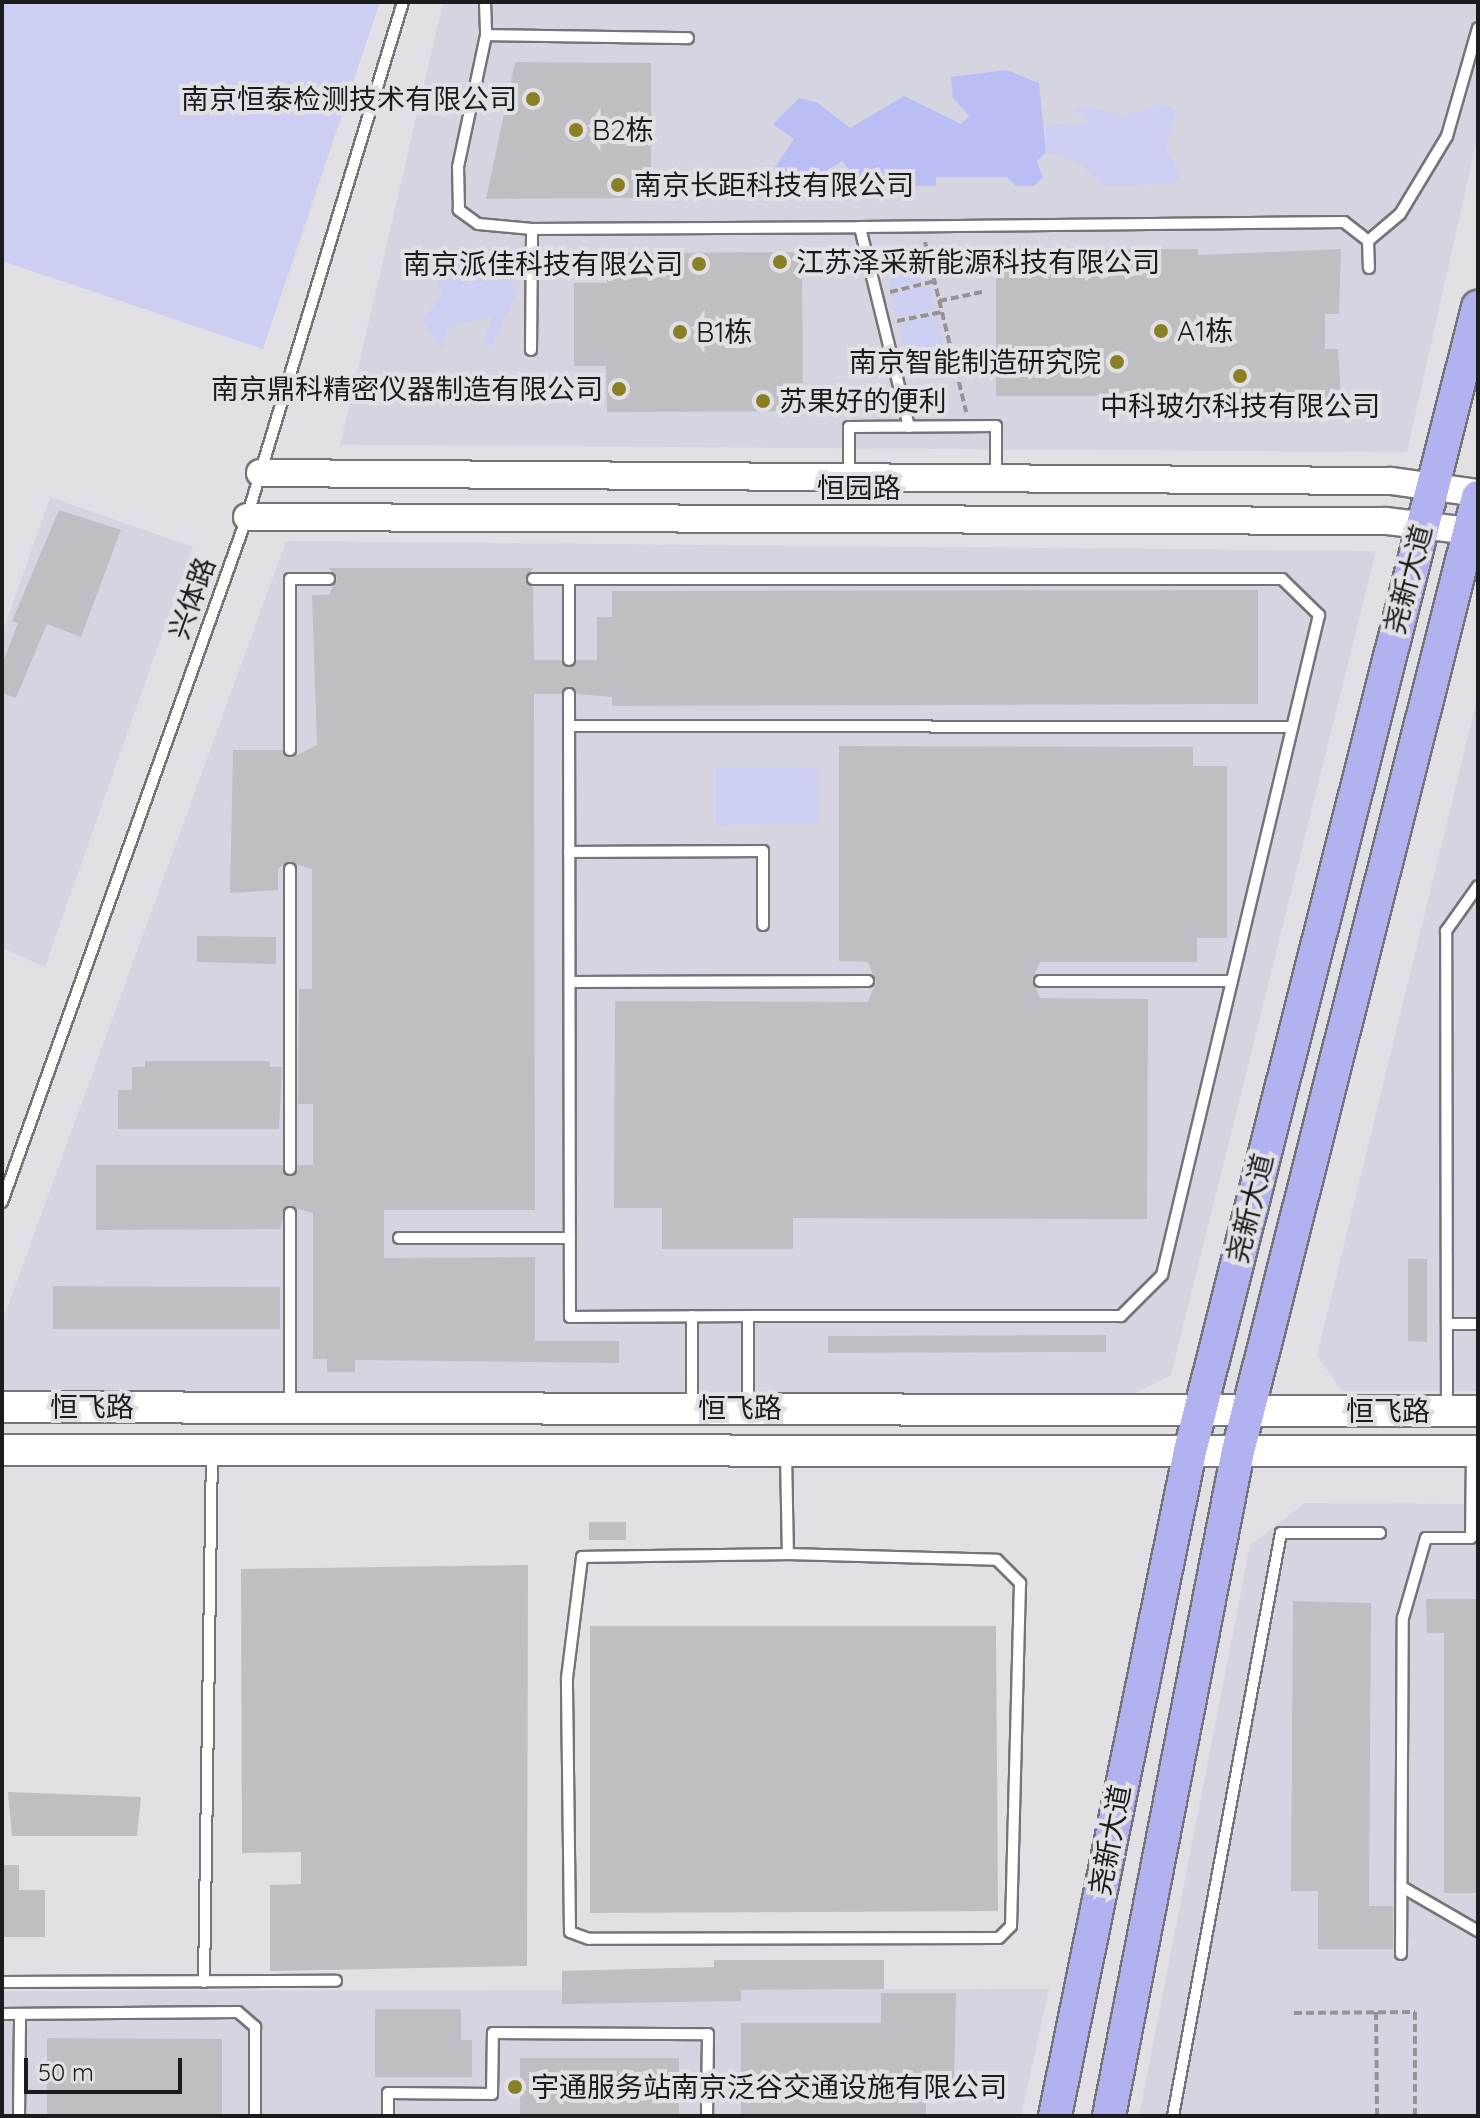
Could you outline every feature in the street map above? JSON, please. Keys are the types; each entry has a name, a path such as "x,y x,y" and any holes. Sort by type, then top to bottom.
{"main road":[{"name":"尧新大道","path":"1055,2116 1190,1451 1478,307"},
{"name":"尧新大道","path":"1109,2116 1238,1451 1478,495"},
{"name":"恒飞路","path":"2,1407 1478,1411"},
{"name":"恒飞路","path":"2,1450 786,1448 1475,1451"}],"street":[{"name":"恒园路","path":"260,473 1391,481 1478,495"},
{"path":"854,479 860,520"},
{"name":"恒园路","path":"247,517 1422,524 1470,531"}],"lane":[{"name":"兴体路","path":"2,1202 247,517 403,2"},
{"path":"485,2 486,35 458,167 459,210 478,224 532,229 1344,222 1368,241 1369,268"},
{"path":"1368,241 1400,214 1447,136 1478,28"},
{"path":"486,35 688,38"},
{"path":"860,227 909,427"},
{"path":"531,350 532,229"},
{"path":"854,479 849,427 996,426 996,480"},
{"path":"290,750 290,579 329,579"},
{"path":"533,579 1282,579 1319,615 1162,1275 1121,1316 570,1317 569,694"},
{"path":"569,579 569,660"},
{"path":"569,726 1292,727"},
{"path":"569,852 763,851 763,925"},
{"path":"290,869 290,1169"},
{"path":"1447,1411 1446,931 1478,886"},
{"path":"570,982 868,981"},
{"path":"1040,981 1232,981"},
{"path":"290,1213 290,1407"},
{"path":"399,1238 570,1238"},
{"path":"692,1316 692,1408"},
{"path":"748,1316 748,1408"},
{"path":"1448,1324 1478,1324"},
{"path":"786,1448 788,1554"},
{"path":"204,1982 212,1450"},
{"path":"1401,1954 1403,1618 1426,1538 1474,1538 1475,1451"},
{"path":"1173,2116 1281,1533 1380,1533"},
{"path":"788,1554 997,1560 1020,1583 1011,1926 999,1938 589,1939 570,1932 567,1678 582,1557 788,1554"},
{"path":"1402,1887 1478,1931"},
{"path":"2,1982 336,1981"},
{"path":"2,2014 238,2012 255,2027 255,2116"},
{"path":"19,2116 20,2014"},
{"path":"388,2116 388,2093 492,2094 493,2033 523,2033 708,2034 707,2116"}],"path":[{"path":"922,226 969,426"},
{"path":"886,269 929,257"},
{"path":"890,292 935,281"},
{"path":"939,301 982,292"},
{"path":"897,321 942,312"},
{"path":"908,367 990,347"},
{"path":"1376,2012 1377,2116"},
{"path":"1294,2013 1415,2012 1415,2116"}],"shaded area":[{"path":"2,2 380,2 263,349 2,261"},
{"path":"443,2 1478,2 1478,135 1407,452 340,445"},
{"path":"1006,70 1039,83 1046,152 1037,161 1043,177 1034,186 1016,186 1007,177 936,177 936,186 862,186 842,161 811,181 783,177 774,169 794,139 773,124 799,98 818,103 850,128 904,96 961,124 969,116 953,98 951,77"},
{"path":"1163,104 1176,111 1166,149 1181,174 1174,184 1105,186 1075,160 1046,152 1046,125 1091,122 1075,111 1087,106 1124,116"},
{"path":"493,249 517,293 492,346 483,344 493,316 448,327 442,348 422,321 442,295 428,251"},
{"path":"924,262 928,279 890,289 886,272"},
{"path":"930,285 935,309 897,318 891,295"},
{"path":"937,315 947,354 909,364 899,325"},
{"path":"50,497 193,547 45,967 2,948 2,634"},
{"path":"286,541 1376,551 1171,1375 1133,1394 2,1395 2,1322"},
{"path":"1478,695 1478,1391 1342,1391 1317,1355"},
{"path":"716,768 818,768 819,824 716,825"},
{"path":"1305,1503 1478,1504 1478,2116 1139,2116 1250,1545"},
{"path":"1049,1989 1021,2116 2,2116 2,1991"}],"building":[{"name":"B2栋","path":"515,62 651,63 651,198 486,199"},
{"name":"A1栋","path":"1198,249 1198,255 1341,249 1339,314 1325,314 1325,349 1338,349 1342,416 1281,416 1281,410 1137,415 1137,396 996,396 996,256"},
{"name":"B1栋","path":"802,252 803,411 607,412 606,366 574,366 574,283 607,283 606,253"},
{"path":"59,510 121,530 81,637 47,624 16,698 2,693 2,665 18,623 12,621"},
{"path":"329,568 533,568 525,580 533,587 534,660 561,660 568,668 577,660 597,660 597,617 612,617 612,591 1258,590 1258,704 612,706 612,697 577,694 570,686 561,694 534,694 535,1210 384,1210 384,1258 535,1257 535,1341 619,1341 619,1363 355,1360 355,1372 327,1372 327,1359 313,1359 313,1213 287,1206 280,1229 96,1230 96,1165 282,1165 289,1177 298,1165 313,1165 313,1104 298,1104 299,989 312,989 312,869 287,862 278,869 278,890 230,893 233,750 282,750 291,758 317,745 312,595 329,595 337,578"},
{"path":"839,746 1193,747 1193,766 1227,766 1227,938 1197,938 1197,962 1040,962 1032,980 1040,998 1148,999 1147,1219 793,1218 793,1249 662,1249 662,1208 614,1208 615,1001 868,1002 876,982 868,962 839,961"},
{"path":"197,936 276,937 276,964 197,962"},
{"path":"145,1061 270,1061 270,1067 282,1067 279,1129 118,1129 118,1090 132,1090 132,1067 145,1067"},
{"path":"1408,1259 1427,1259 1427,1342 1408,1341"},
{"path":"53,1286 280,1287 280,1329 53,1329"},
{"path":"1106,1335 1106,1352 828,1353 828,1336"},
{"path":"589,1522 626,1522 626,1540 589,1540"},
{"path":"528,1565 527,1966 270,1971 270,1885 301,1884 301,1852 242,1853 241,1569"},
{"path":"1426,1599 1478,1599 1478,1893 1444,1893 1444,1633 1427,1633"},
{"path":"1293,1601 1371,1603 1369,1906 1393,1906 1393,1949 1318,1949 1318,1891 1291,1891"},
{"path":"590,1626 996,1626 998,1911 590,1913"},
{"path":"8,1792 141,1797 137,1836 12,1836"},
{"path":"2,1865 19,1865 19,1890 45,1890 45,1937 2,1937"},
{"path":"714,1960 884,1960 884,1989 741,1990 741,2001 562,2004 562,1971 714,1967"},
{"path":"881,1993 956,1993 954,2083 926,2083 926,2116 741,2116 741,2023 881,2023"},
{"path":"375,2009 461,2009 461,2040 472,2040 472,2077 375,2077"},
{"path":"47,2038 222,2039 222,2116 47,2116"},
{"path":"520,2058 679,2058 679,2116 520,2116"}],"place":[{"name":"南京恒泰检测技术有限公司","path":"533,99"},
{"name":"B2栋","path":"576,130"},
{"name":"南京长距科技有限公司","path":"618,185"},
{"name":"江苏泽采新能源科技有限公司","path":"780,262"},
{"name":"南京派佳科技有限公司","path":"699,264"},
{"name":"A1栋","path":"1161,331"},
{"name":"B1栋","path":"680,332"},
{"name":"南京智能制造研究院","path":"1117,362"},
{"name":"中科玻尔科技有限公司","path":"1240,376"},
{"name":"南京鼎科精密仪器制造有限公司","path":"619,389"},
{"name":"苏果好的便利","path":"763,401"},
{"name":"宇通服务站南京泛谷交通设施有限公司","path":"515,2087"}]}
